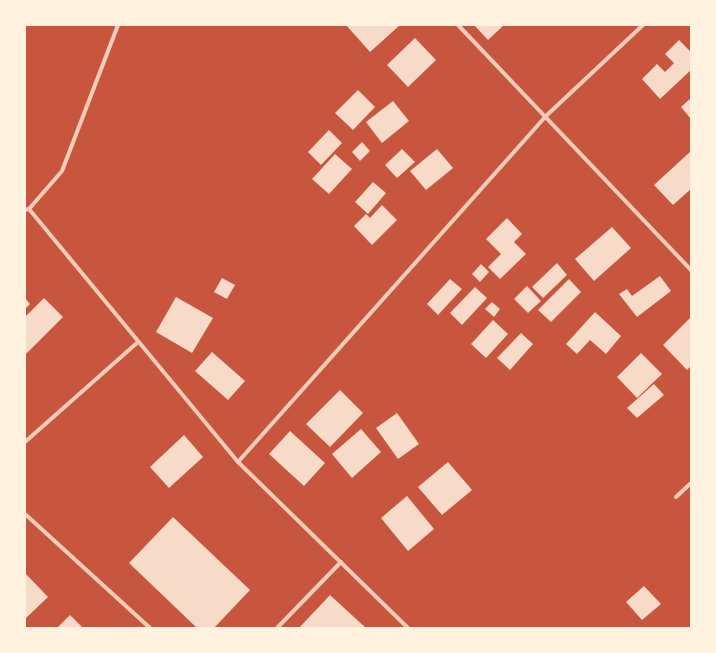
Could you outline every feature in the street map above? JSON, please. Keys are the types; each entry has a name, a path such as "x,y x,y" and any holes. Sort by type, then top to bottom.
{"street":[{"path":"118,25 62,171 27,210 238,462 408,628"},
{"path":"458,25 691,270"},
{"path":"238,462 546,116 643,25"},
{"path":"25,442 138,342"},
{"path":"676,497 691,483"},
{"path":"25,514 150,628"},
{"path":"277,628 340,562"}],"building":[{"path":"346,25 400,25 370,52"},
{"path":"474,25 504,25 488,40"},
{"path":"415,38 436,60 408,87 387,65"},
{"path":"679,40 691,52 691,70 660,99 642,79 657,64 665,72 674,63 665,54"},
{"path":"358,90 375,107 353,130 335,113"},
{"path":"691,98 691,119 681,107"},
{"path":"393,101 409,121 382,143 366,122"},
{"path":"329,130 342,143 321,165 308,152"},
{"path":"362,142 370,151 360,161 352,152"},
{"path":"402,149 415,162 397,178 385,165"},
{"path":"437,149 453,168 426,190 410,171"},
{"path":"691,151 691,189 673,205 654,185"},
{"path":"335,154 352,169 329,194 312,179"},
{"path":"373,182 386,193 368,214 355,202"},
{"path":"382,205 397,220 372,245 354,226 366,214 370,218"},
{"path":"507,218 522,234 514,242 526,254 500,279 488,267 501,254 486,239"},
{"path":"612,227 631,248 594,281 575,259"},
{"path":"557,263 567,275 543,298 532,287"},
{"path":"481,264 489,272 480,282 472,274"},
{"path":"660,276 671,291 637,317 619,294 627,289 632,296"},
{"path":"222,278 235,285 227,299 214,292"},
{"path":"450,279 462,289 438,315 427,304"},
{"path":"569,279 581,292 551,322 538,310"},
{"path":"527,286 541,301 528,313 514,299"},
{"path":"475,287 487,298 462,325 450,313"},
{"path":"176,297 213,318 192,353 156,332"},
{"path":"25,298 30,304 25,309"},
{"path":"44,298 63,317 25,355 25,317"},
{"path":"492,302 500,309 494,317 485,309"},
{"path":"595,312 621,336 606,354 590,340 577,354 566,344"},
{"path":"691,317 691,366 687,370 663,345"},
{"path":"493,320 508,334 486,358 471,344"},
{"path":"521,333 533,344 510,370 497,358"},
{"path":"212,352 245,381 228,400 195,371"},
{"path":"641,353 662,374 637,398 617,377"},
{"path":"654,384 664,395 637,418 627,408"},
{"path":"340,390 363,413 330,447 306,424"},
{"path":"397,413 419,444 398,459 376,428"},
{"path":"361,429 381,452 352,478 332,454"},
{"path":"290,431 325,463 304,486 269,454"},
{"path":"184,435 203,457 169,488 150,467"},
{"path":"448,462 472,490 442,515 418,487"},
{"path":"407,496 434,529 408,551 381,518"},
{"path":"173,517 250,590 214,628 197,628 129,563"},
{"path":"25,573 48,597 25,619"},
{"path":"644,586 661,604 642,620 626,602"},
{"path":"330,595 366,628 299,628"},
{"path":"70,615 83,628 57,628"}]}
